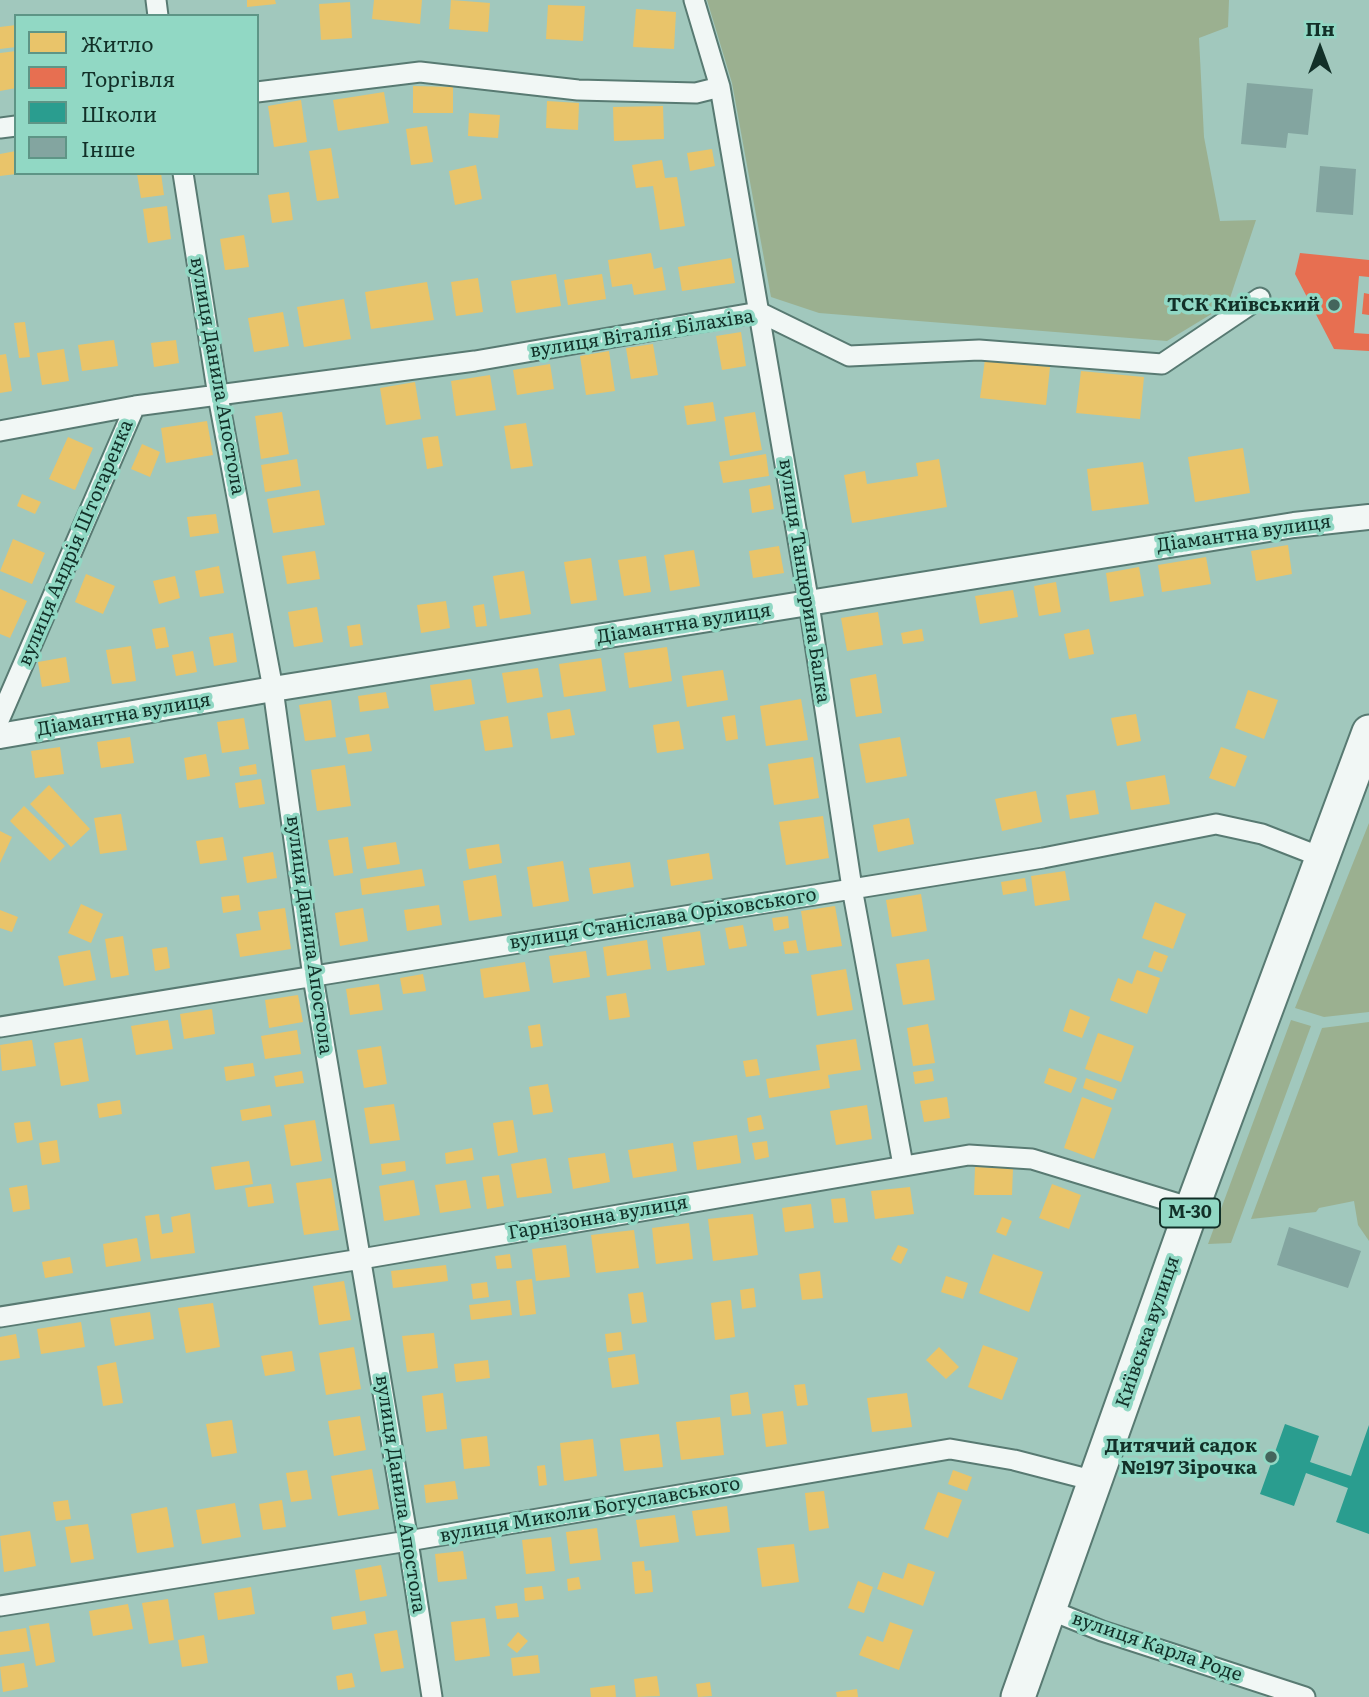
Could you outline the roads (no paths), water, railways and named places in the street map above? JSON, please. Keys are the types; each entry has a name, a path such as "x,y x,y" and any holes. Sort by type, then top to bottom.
{"highway":[{"name":"Київська вулиця","path":"1018,1697 1192,1208 1369,732"}],"street":[{"name":"вулиця Танцюрина Балка","path":"694,0 720,88 809,604 852,888 903,1165"},
{"path":"259,92 420,72 578,90 696,93 720,88"},
{"name":"вулиця Данила Апостола","path":"183,175 218,396 273,689 313,977 432,1697"},
{"name":"вулиця Віталія Білахіва","path":"0,431 135,406 475,361 759,312 849,356 979,350 1162,364 1260,298"},
{"name":"вулиця Андрія Штогаренка","path":"0,719 135,406"},
{"name":"Діамантна вулиця","path":"0,736 273,689 1294,525 1369,517"},
{"name":"вулиця Станіслава Оріховського","path":"0,1027 1043,858 1216,824 1262,834 1321,857"},
{"name":"Гарнізонна вулиця","path":"0,1317 360,1259 969,1154 1032,1159 1192,1208"},
{"name":"вулиця Миколи Богуславського","path":"0,1606 950,1450 1014,1461 1095,1481"},
{"name":"вулиця Карла Роде","path":"1050,1610 1102,1631 1305,1697"}],"place":[{"name":"ТСК Київський","path":"1334,305"},
{"name":"Дитячий садок №197 Зірочка","path":"1271,1457"}]}
